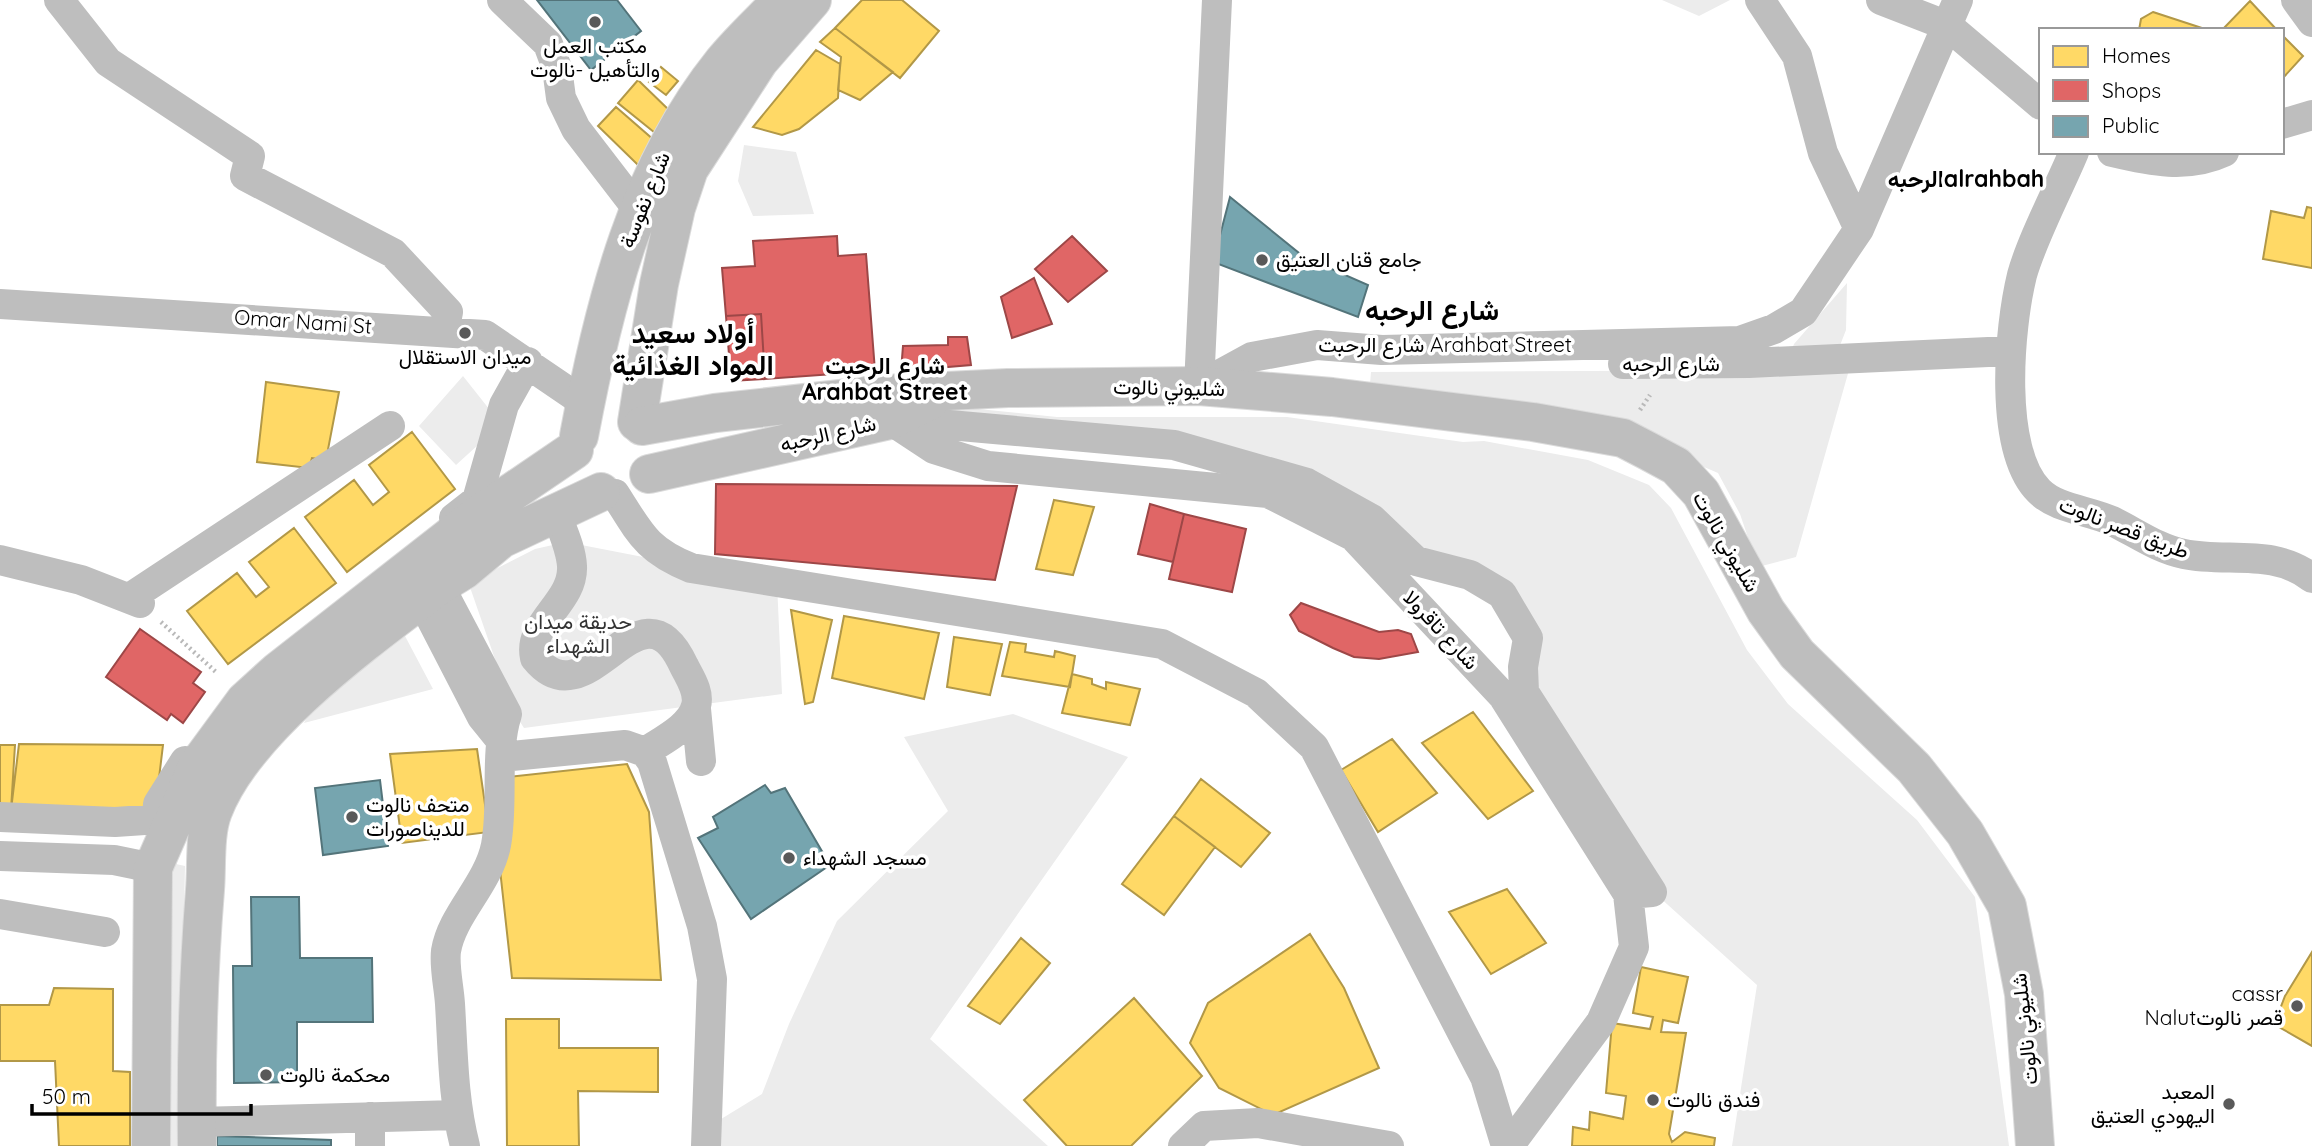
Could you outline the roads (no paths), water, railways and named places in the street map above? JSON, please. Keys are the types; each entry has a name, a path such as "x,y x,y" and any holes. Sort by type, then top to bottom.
{"main road":[{"name":"شارع نفوسة","path":"579,430 613,281 664,152 723,62 782,0"},
{"name":"شارع نفوسة","path":"639,424 659,284 676,208 689,169 759,61 812,0"},
{"name":"شليوني نالوت","path":"947,392 1199,386 1332,397 1533,422 1623,438 1676,466 1701,493 1766,611 1797,654 1914,768 1965,833 2007,906 2024,994 2035,1146"},
{"name":"شارع الرحبه","path":"639,424 728,411 885,394 947,392"},
{"name":"شارع الرحبه","path":"649,474 890,420 947,392"},
{"path":"151,1146 153,868 166,819 198,765 245,701 427,585 464,570 501,539 556,513 640,484 649,474 654,457 651,440 639,424 621,415 605,415 589,423 474,518 427,585 307,691 267,732 232,776 213,812 197,1032 203,1134"},
{"path":"579,430 577,468 586,483 608,493"}],"street":[{"path":"59,0 108,62 250,156 245,176 393,253 448,312 444,332"},
{"path":"502,0 548,44 557,68 561,98 576,129 639,211"},
{"path":"1199,386 1217,0"},
{"path":"1759,0 1797,56 1823,153 1859,229"},
{"path":"1881,0 1953,13 2039,103"},
{"path":"2296,0 2312,22"},
{"name":"شارع الرحبت Arahbat Street","path":"1199,386 1252,357 1304,347 1338,345 1382,350 1740,341 1774,328 1803,312 1859,229 1953,13"},
{"path":"2284,123 2312,115"},
{"name":"طريق قصر نالوت","path":"2073,154 2023,273 2010,351 2010,393 2022,466 2042,494 2056,502 2111,521 2181,554 2260,558 2282,562 2312,578"},
{"path":"2123,154 2174,163 2211,159 2220,154"},
{"name":"Omar Nami St","path":"0,304 485,335 528,362 579,430"},
{"name":"شارع الرحبه","path":"1338,345 1358,358 1380,366 1749,363 2010,351"},
{"path":"0,817 166,819 158,804 209,722 235,694 333,611 477,500 504,405 528,362"},
{"path":"890,420 1174,445 1307,483 1372,519 1416,561 1470,575 1502,594 1528,638 1523,667 1524,692 1652,892 1628,894"},
{"name":"شارع تاقرولا","path":"890,420 934,449 988,466 1268,494 1353,536 1503,696 1628,894 1634,947 1601,1021 1507,1146"},
{"path":"0,560 81,580 136,600 390,426"},
{"path":"608,493 647,543 663,557 691,568 1162,644 1256,693 1314,747 1485,1077 1507,1146"},
{"path":"556,513 569,551 571,578 564,596 535,634 532,645 535,658 556,674 572,675 601,662 631,637 650,633 666,640 680,656 696,690 701,761"},
{"path":"427,585 482,717 501,747 496,846 482,883 456,925 446,951 457,1115 466,1146"},
{"path":"645,752 684,724 696,709"},
{"path":"501,747 625,745 645,752 656,775 702,926 712,979 706,1146"},
{"path":"0,856 114,860 153,868"},
{"path":"0,914 105,932"},
{"path":"203,1134 370,1132 457,1115"},
{"path":"1183,1146 1204,1126 1258,1123 1389,1146"}],"place":[{"name":"مكتب العمل والتأهيل -نالوت","path":"595,22"},
{"name":"جامع قنان العتيق","path":"1262,260"},
{"name":"ميدان الاستقلال","path":"465,333"},
{"name":"متحف نالوت للديناصورات","path":"352,817"},
{"name":"مسجد الشهداء","path":"789,858"},
{"name":"cassr Nalutقصر نالوت","path":"2297,1006"},
{"name":"محكمة نالوت","path":"266,1075"},
{"name":"فندق نالوت","path":"1653,1100"},
{"name":"المعبد اليهودي العتيق","path":"2229,1104"}],"district":[{"name":"الرحبهalrahbah","path":"1966,179"},
{"name":"شارع الرحبه","path":"1432,310"},
{"name":"أولاد سعيد المواد الغذائية","path":"693,349"},
{"name":"شارع الرحبت Arahbat Street","path":"885,379"}],"park label":[{"name":"حديقة ميدان الشهداء","path":"578,634"}]}
